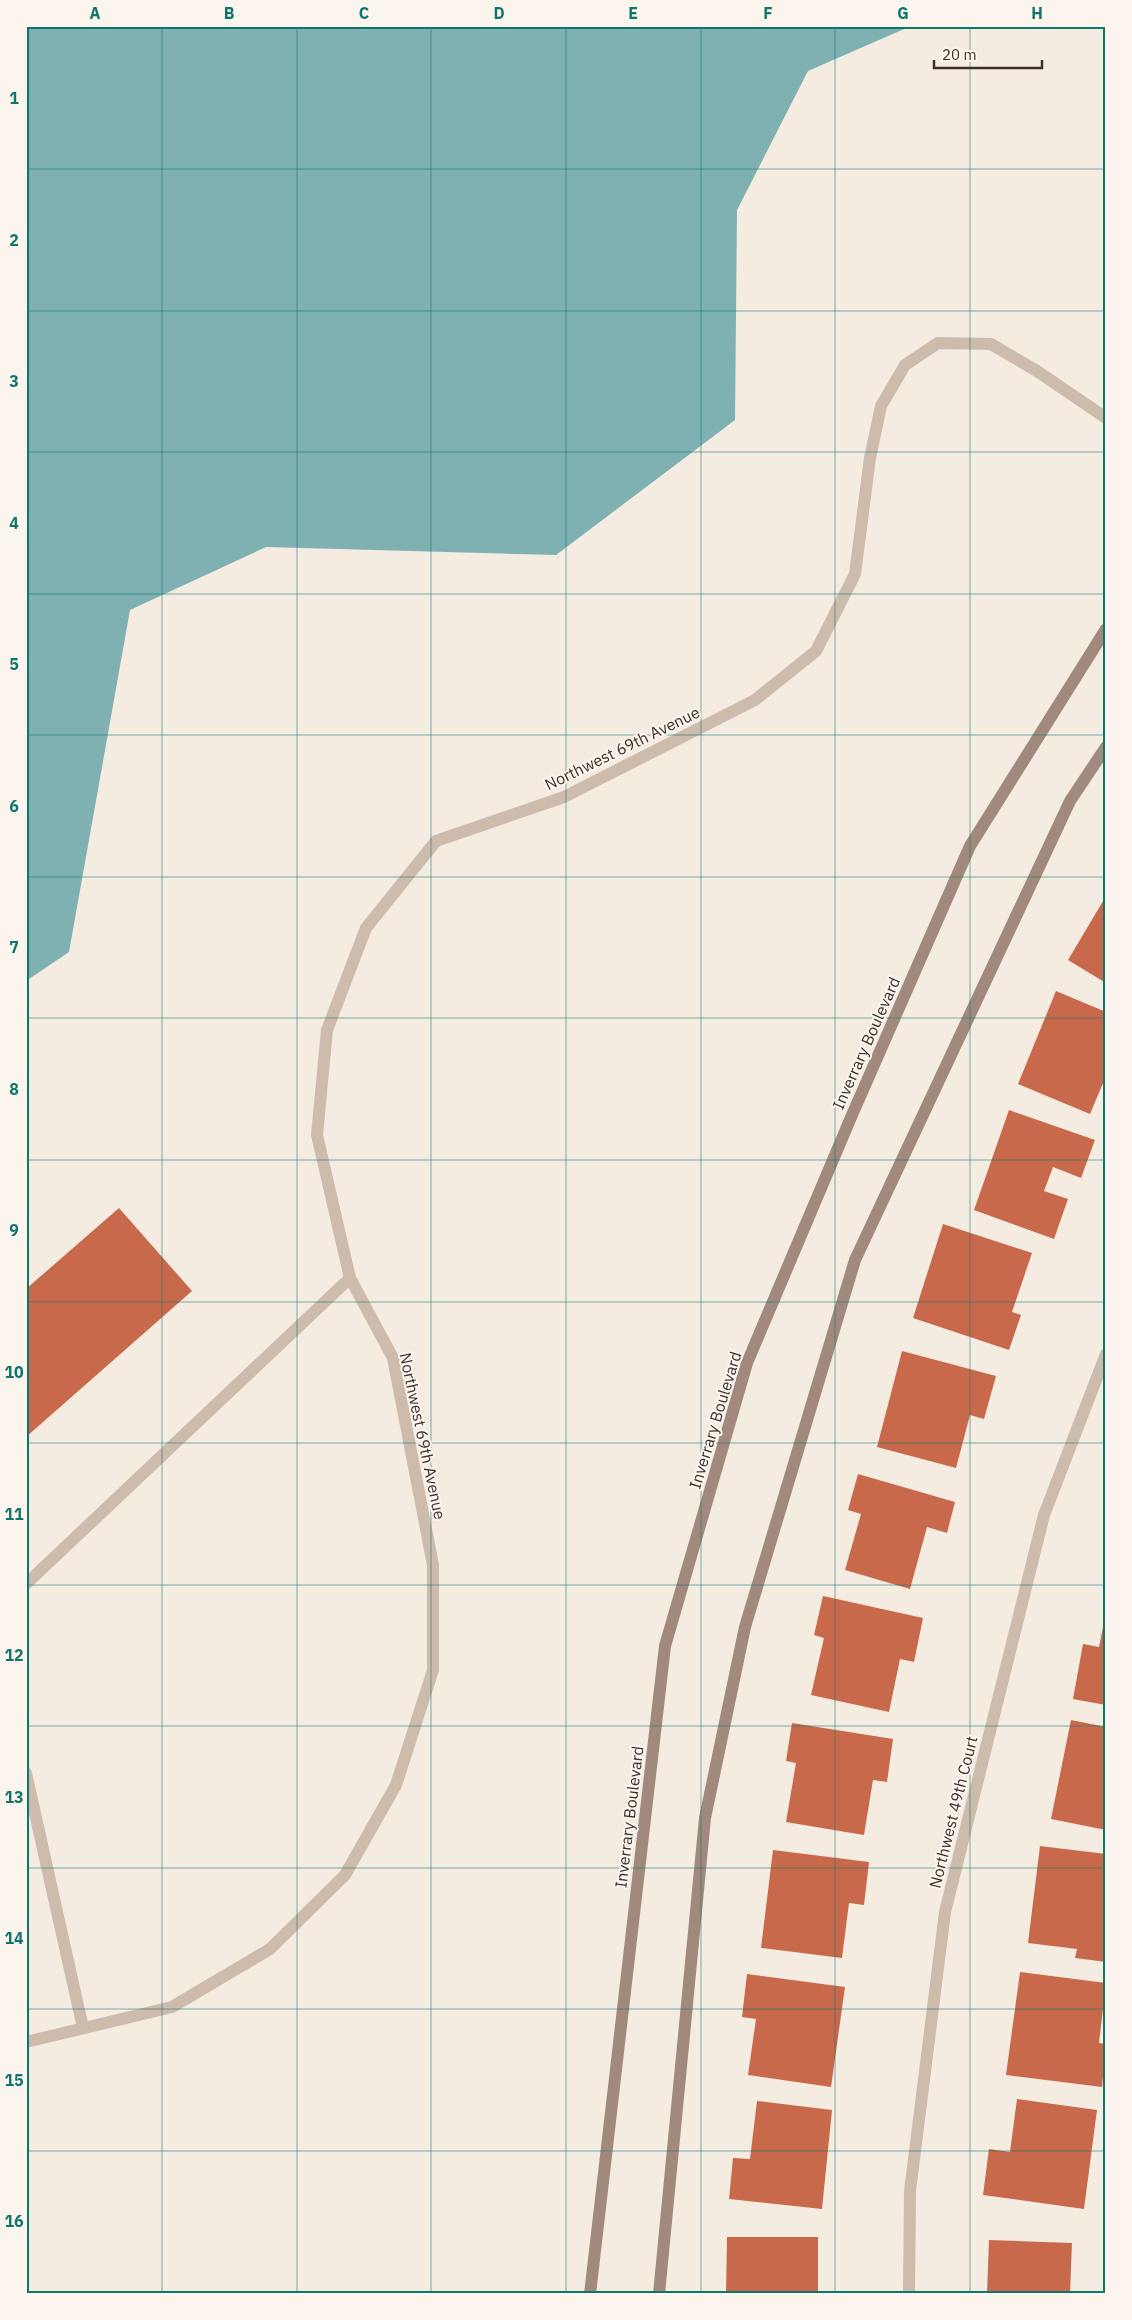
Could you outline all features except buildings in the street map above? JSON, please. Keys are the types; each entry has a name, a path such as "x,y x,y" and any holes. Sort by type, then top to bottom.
{"street":[{"name":"Northwest 69th Avenue","path":"26,2042 172,2007 270,1949 345,1875 396,1785 433,1670 434,1565 393,1358 350,1278 317,1135 327,1030 366,928 436,841 564,797 755,700 816,651 855,574 870,458 881,406 905,365 938,343 991,344 1038,371 1106,418"},
{"name":"Inverrary Boulevard","path":"590,2294 665,1646 747,1363 852,1115 970,846 1106,629"},
{"path":"659,2294 705,1818 744,1627 855,1260 1070,801 1106,747"},
{"path":"26,1584 350,1278"},
{"name":"Northwest 49th Court","path":"909,2294 910,2191 945,1912 1044,1515 1106,1354"},
{"path":"26,1773 83,2028"}],"water":[{"path":"26,26 911,26 808,71 737,210 735,420 556,555 266,547 130,610 69,952 26,981"}]}
